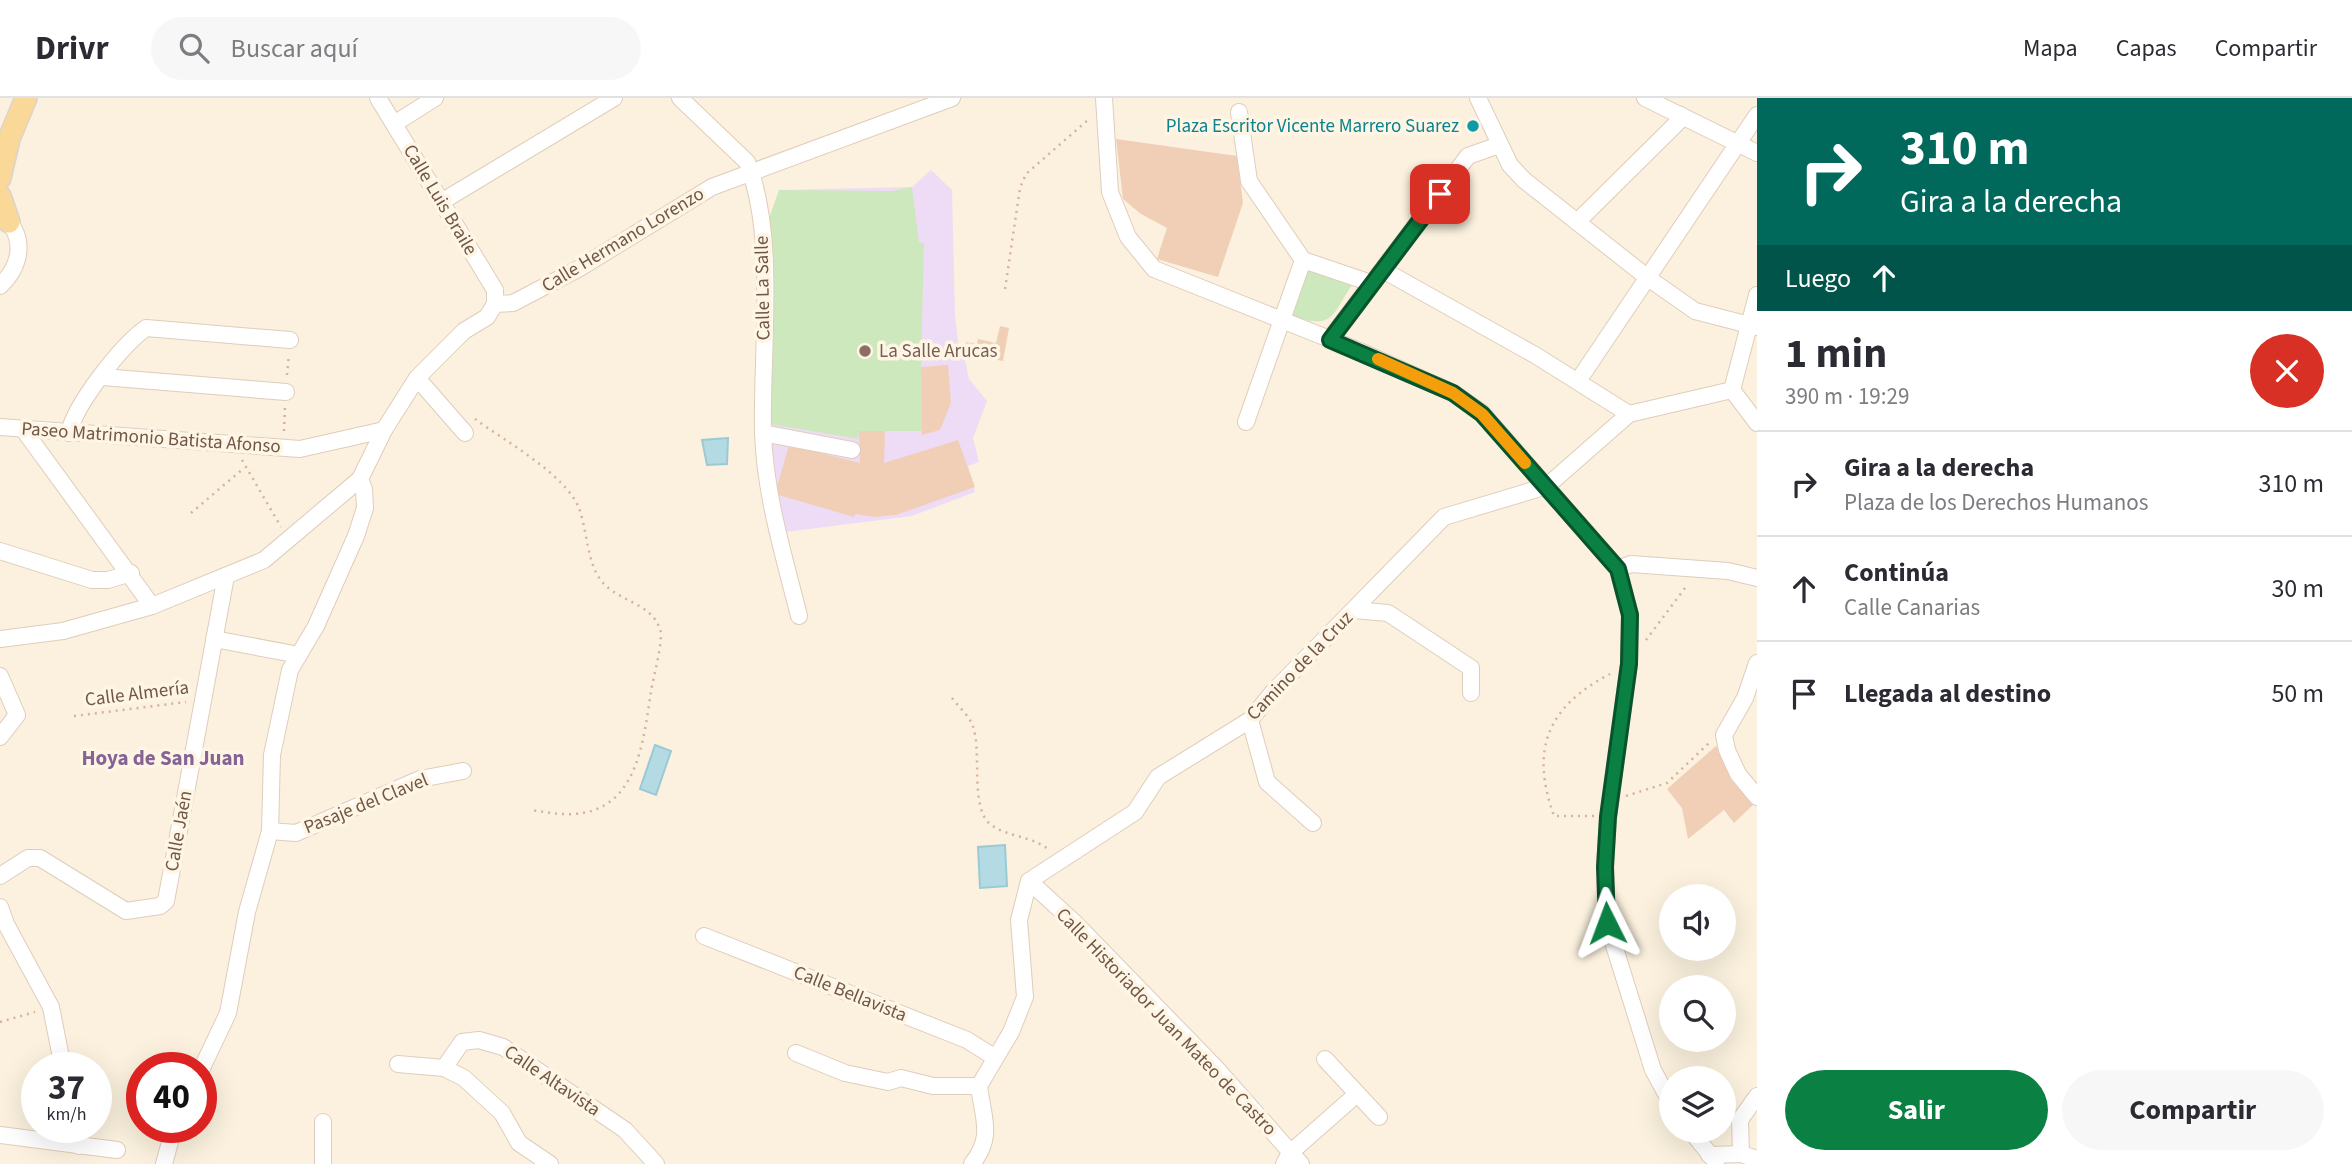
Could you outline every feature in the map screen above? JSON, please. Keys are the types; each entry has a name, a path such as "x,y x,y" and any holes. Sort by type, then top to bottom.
{"main road":[{"path":"0,178 9,139 26,98"},
{"path":"0,196 5,218"}],"street":[{"name":"Calle Luis Braile","path":"378,98 495,290 495,304"},
{"path":"394,124 435,98"},
{"path":"441,202 614,98"},
{"path":"680,98 747,162 751,172 952,98"},
{"path":"1478,98 1510,165 1524,180 1648,278 1695,311 1753,326"},
{"path":"1645,98 1738,141 1757,153"},
{"path":"1104,102 1110,192 1128,237 1154,269 1453,393 1482,414 1618,569 1630,615 1629,658 1608,817 1605,867 1607,923 1653,1070 1659,1081"},
{"path":"1239,111 1249,181 1303,260 1371,283"},
{"path":"1577,222 1678,122 1681,115"},
{"path":"1578,381 1757,115"},
{"path":"1330,340 1468,156 1499,145"},
{"name":"Calle Hermano Lorenzo","path":"495,304 513,303 528,296 578,269 712,187 751,172"},
{"name":"Calle La Salle","path":"751,172 764,233 763,433 766,472 799,616"},
{"path":"0,286 10,276 20,249 5,218"},
{"path":"1246,422 1303,260"},
{"path":"1383,270 1578,381 1629,414"},
{"path":"1732,390 1753,326 1757,295"},
{"path":"0,639 63,631 152,606 264,560 360,479 384,430 416,378 464,331 487,317 495,304"},
{"path":"69,433 75,414 132,338 146,328 290,340"},
{"path":"103,377 286,392"},
{"path":"416,378 465,433"},
{"path":"1547,486 1629,414 1732,390"},
{"path":"1732,390 1757,423"},
{"name":"Paseo Matrimonio Batista Afonso","path":"0,427 239,447 300,449 384,430"},
{"path":"23,429 131,573 152,606"},
{"path":"36,447 52,430"},
{"path":"763,433 852,450"},
{"path":"210,1052 228,1013 247,912 270,831 272,755 290,670 356,536 365,508 364,489 360,479"},
{"name":"Camino de la Cruz","path":"1030,881 1060,858 1135,812 1158,777 1250,720 1273,692 1444,517 1547,486"},
{"path":"0,551 92,580 108,580 131,573"},
{"path":"1618,569 1631,564 1693,568 1728,571 1757,578"},
{"name":"Calle Jaén","path":"0,876 28,858 40,858 126,911 160,906 166,901 226,576"},
{"path":"1354,610 1388,613 1471,668 1471,693"},
{"path":"214,639 299,655"},
{"path":"1757,663 1745,698 1724,735 1727,750 1738,774 1757,797"},
{"path":"0,676 17,715 0,737"},
{"path":"1250,720 1267,782 1313,823"},
{"name":"Pasaje del Clavel","path":"270,831 296,833 420,779 463,771"},
{"path":"972,1164 983,1149 987,1129 979,1086 1011,1032 1025,996 1019,920 1030,881"},
{"name":"Calle Historiador Juan Mateo de Castro","path":"1030,881 1076,924 1216,1068 1292,1160"},
{"path":"0,906 6,925 51,1007 60,1052"},
{"name":"Calle Bellavista","path":"704,936 967,1040 994,1057"},
{"name":"Calle Altavista","path":"444,1068 462,1042 479,1040 503,1046 625,1130 656,1164"},
{"path":"796,1053 845,1073 888,1082 901,1078 933,1086 979,1086"},
{"path":"1325,1059 1379,1117"},
{"path":"398,1064 444,1068 464,1078 502,1113 519,1143 550,1164"},
{"path":"1292,1160 1357,1094"},
{"path":"1741,1154 1740,1120 1757,1096"},
{"path":"323,1122 323,1164"},
{"path":"0,1135 117,1150"},
{"path":"164,1164 170,1143"},
{"path":"1700,1143 1713,1160 1741,1154 1757,1159"}],"path":[{"path":"1005,289 1020,188 1027,174 1104,102"},
{"path":"448,413 475,419 559,480 578,506 599,578 612,592 649,611 661,631 641,750 633,776 620,795 599,808 574,814 531,810"},
{"path":"239,447 244,468 288,539"},
{"path":"191,513 244,468"},
{"path":"1608,817 1553,816 1544,788 1541,757 1555,720 1569,702 1629,658 1673,608 1689,582 1693,568"},
{"path":"952,698 972,723 978,748 977,774 983,816 991,825 1042,844 1060,858"},
{"name":"Calle Almería","path":"74,716 203,700"},
{"path":"1610,800 1667,783 1712,740 1724,735"},
{"path":"0,1023 51,1007"}],"shaded area":[{"name":"La Salle Arucas","path":"931,170 952,190 955,315 959,349 964,354 969,379 987,401 973,438 979,462 968,466 975,492 912,516 785,532 768,429 779,190 912,187"}],"green space":[{"path":"912,187 919,242 924,244 922,431 859,431 858,439 770,424 768,221 779,190 891,191"},
{"path":"1315,268 1349,280 1352,285 1330,317 1317,321 1294,317 1291,309 1304,274"}],"water":[{"path":"728,438 727,464 707,465 702,440"},
{"path":"655,745 671,751 656,795 640,789"},
{"path":"1005,845 1007,886 980,888 978,847"}],"building":[{"path":"1116,139 1237,156 1243,203 1218,277 1157,259 1167,228 1141,214 1123,199"},
{"path":"1000,326 1009,328 1003,361 964,354 966,342 977,344 978,339 996,343"},
{"path":"948,365 951,403 940,430 922,435 921,367"},
{"path":"859,431 885,431 884,463 958,440 975,487 896,515 874,517 855,514 854,517 775,494 789,445 860,463"},
{"path":"1716,746 1732,775 1754,804 1734,823 1724,810 1688,839 1682,808 1667,789"}],"slow traffic":[{"path":"1378,359 1453,393 1482,414 1525,463"}],"place":[{"name":"Plaza Escritor Vicente Marrero Suarez","path":"1473,126"},
{"name":"La Salle Arucas","path":"865,351"}],"district":[{"name":"Hoya de San Juan","path":"163,758"}],"route":[{"path":"1440,194 1330,340 1453,393 1482,414 1530,469 1556,494 1618,569 1630,615 1629,664 1608,817 1605,867 1607,923"}]}
